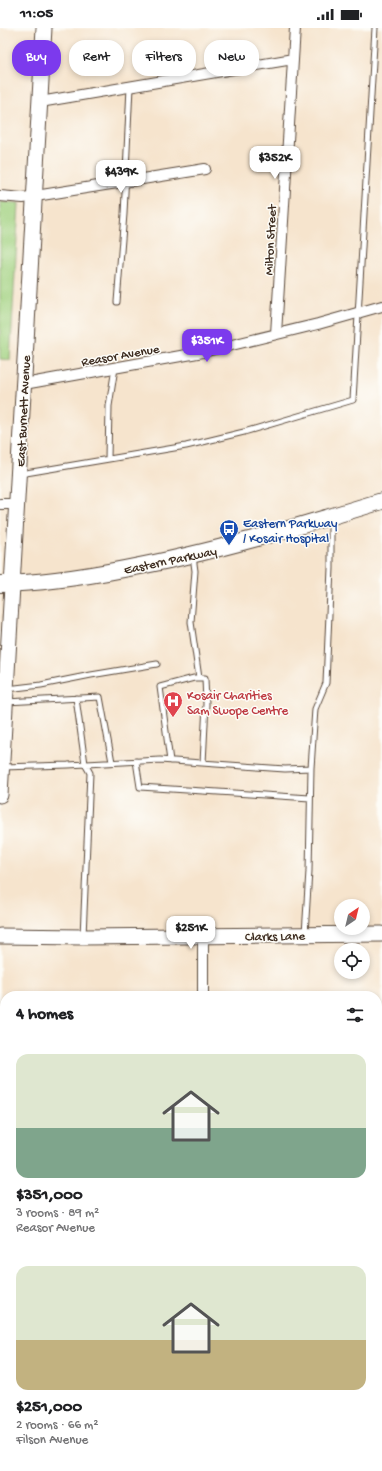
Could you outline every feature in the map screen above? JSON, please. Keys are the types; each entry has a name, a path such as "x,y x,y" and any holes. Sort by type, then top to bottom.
{"main road":[{"name":"Eastern Parkway","path":"6,584 80,577 192,555 267,536 382,501"}],"street":[{"name":"East Burnett Avenue","path":"0,795 6,584 19,474 44,28"},
{"name":"Milton Street","path":"276,334 295,28"},
{"path":"40,102 293,59"},
{"path":"0,196 23,198 204,169"},
{"name":"Reasor Avenue","path":"24,384 184,356 318,324 382,306"},
{"path":"0,504 16,504"},
{"name":"Clarks Lane","path":"0,936 83,937 382,934"},
{"path":"203,936 203,991"}],"lane":[{"path":"19,474 186,446 244,432 354,400 374,28"},
{"path":"117,302 124,214 130,87"},
{"path":"108,459 109,406 115,368"},
{"path":"305,935 309,871 311,768 315,709 326,683 332,568 332,517"},
{"path":"192,555 195,571 191,622 201,678"},
{"path":"4,693 91,675 157,664"},
{"path":"170,761 160,687 194,678 205,678 206,704 203,763"},
{"path":"4,693 76,698 100,697 112,762"},
{"path":"76,698 85,764 90,773 83,937"},
{"path":"1,772 18,767 160,760 285,769 311,768"},
{"path":"136,761 140,787 310,798"}],"green space":[{"path":"0,202 19,203 10,360 0,359"}],"place":[{"name":"Eastern Parkway / Kosair Hospital","path":"229,546"},
{"name":"Kosair Charities Sam Swope Centre","path":"173,718"}]}
